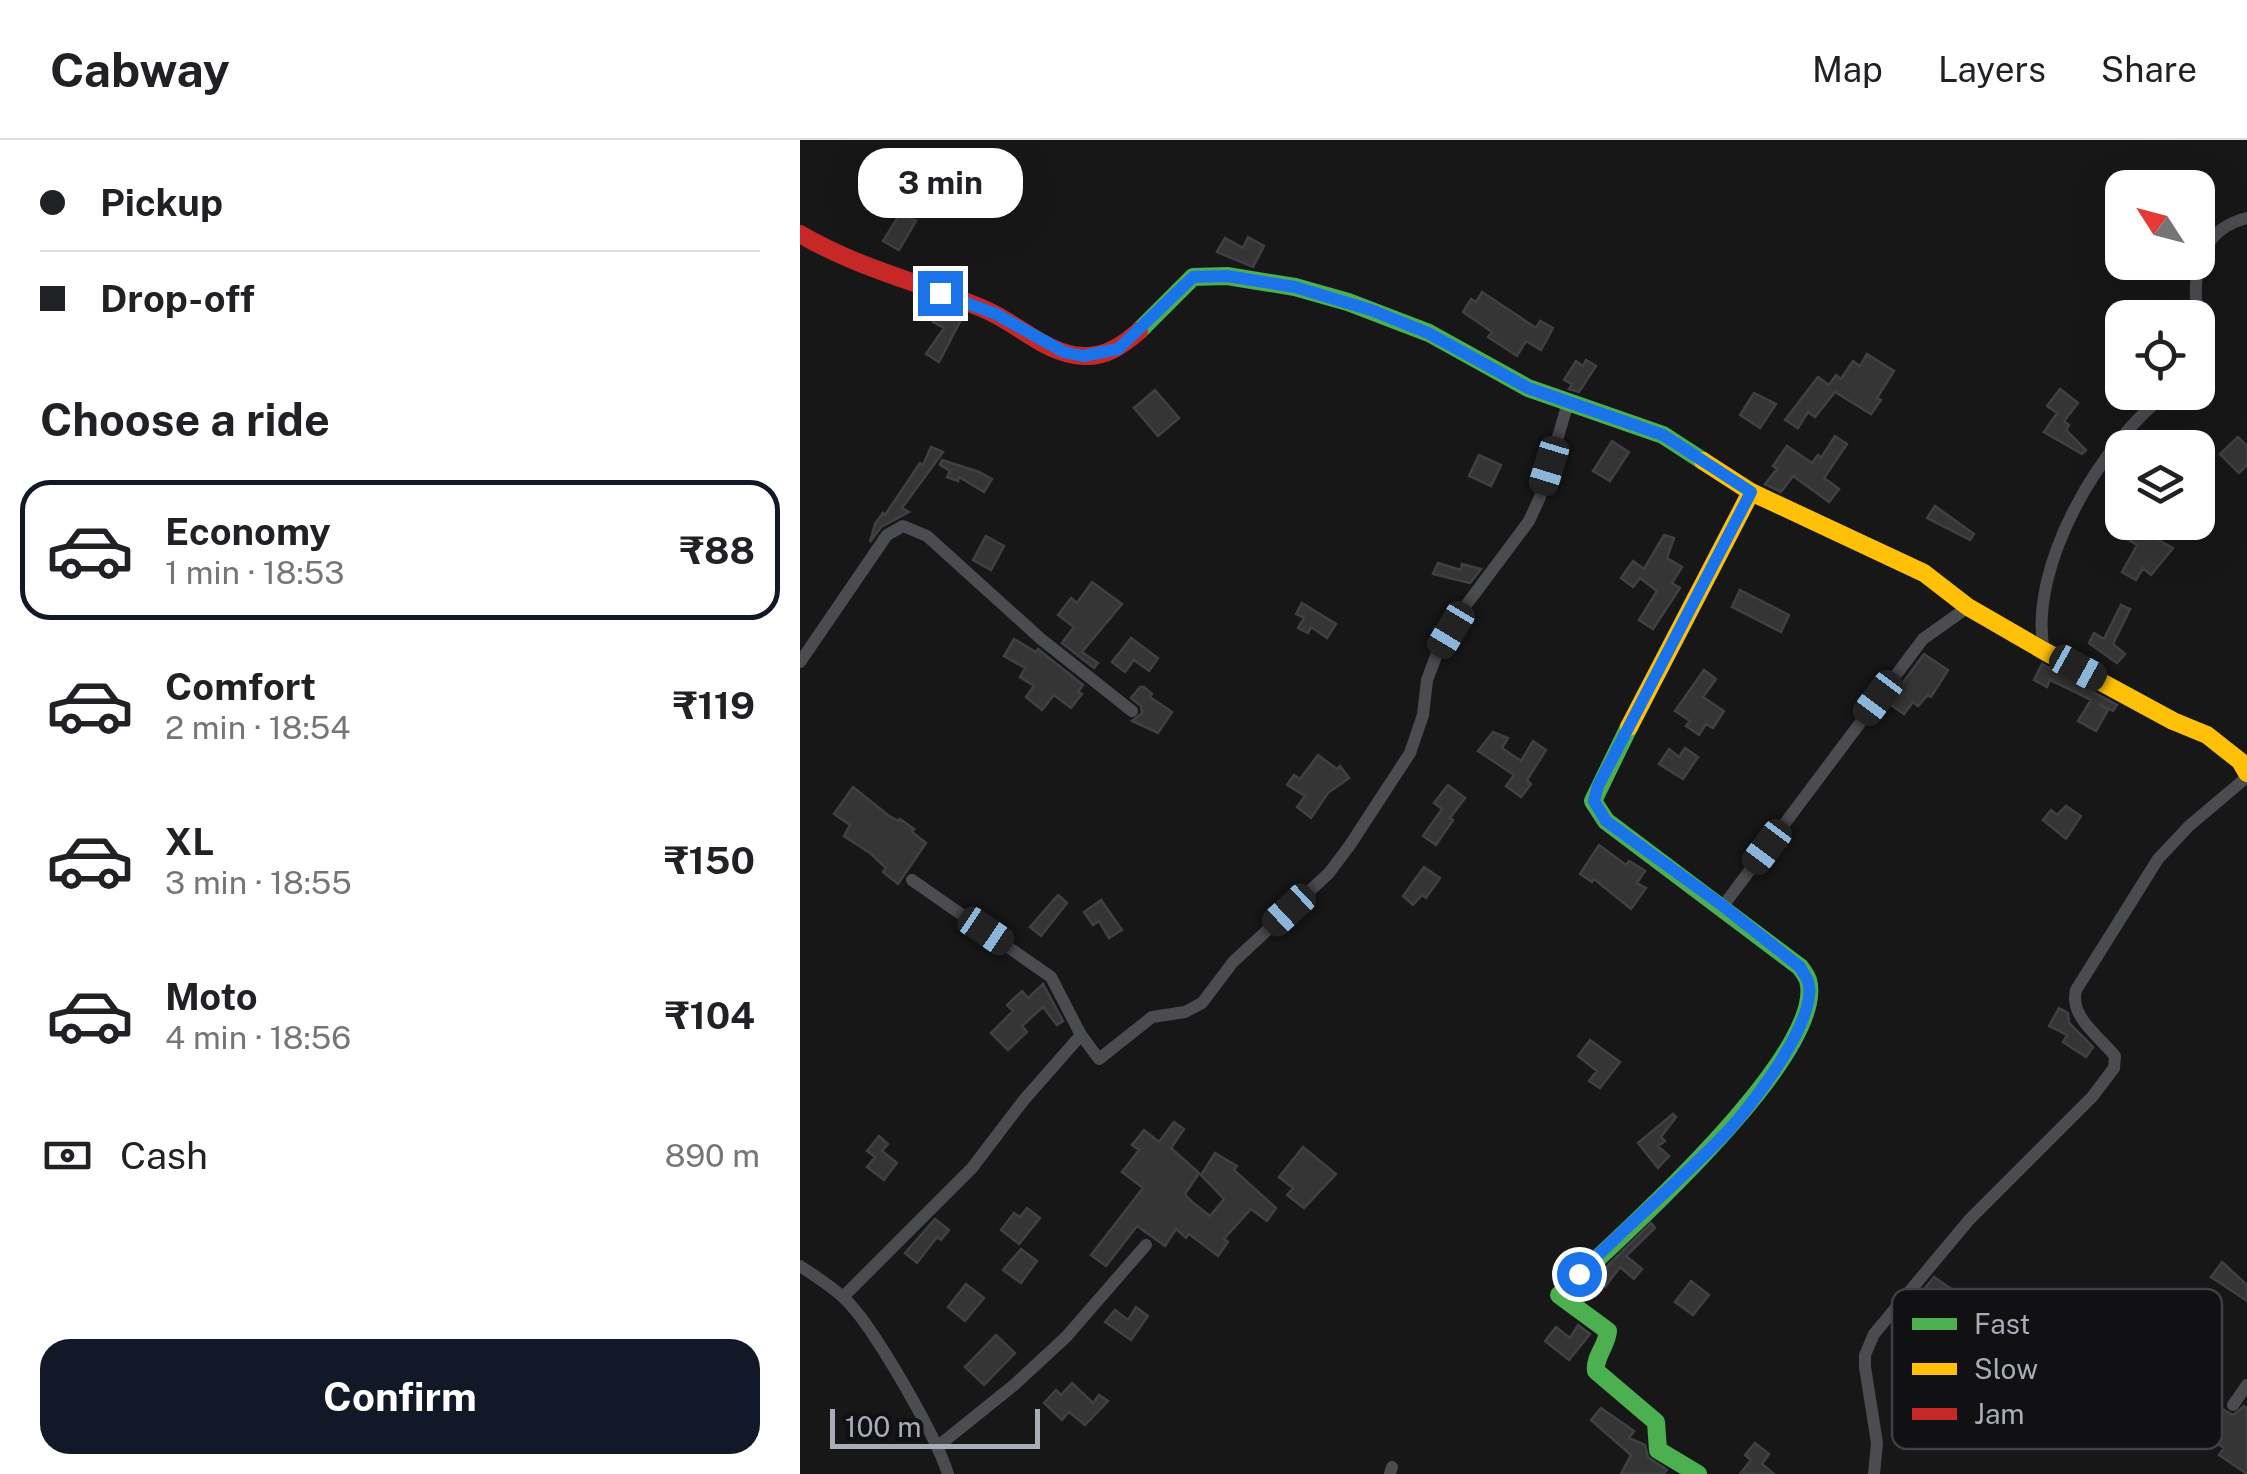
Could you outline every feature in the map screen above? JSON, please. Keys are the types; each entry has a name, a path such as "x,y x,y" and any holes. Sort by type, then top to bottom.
{"street":[{"path":"2196,300 2200,257 2210,238 2230,222 2247,218"},
{"path":"800,234 840,255 996,314 1064,352 1083,356 1118,349 1193,277 1227,276 1295,287 1386,316 1428,333 1528,388 1663,435 1751,492 1924,573 1968,607 2173,721 2208,735 2240,761 2247,775 2158,859 2076,990 2074,1002 2078,1012 2116,1056 2114,1068 2092,1097 1970,1220 1912,1289"},
{"path":"912,880 1051,977 1081,1035 1099,1059 1152,1017 1185,1012 1202,1003 1232,962 1329,873 1390,788 1410,754 1423,715 1427,680 1438,651 1464,608 1529,521 1568,403"},
{"path":"2044,652 2040,631 2056,552 2074,510 2121,438 2146,410"},
{"path":"1698,1474 1658,1450 1656,1422 1596,1371 1594,1364 1607,1342 1608,1331 1559,1295 1727,1132 1769,1077 1801,1025 1808,1002 1808,981 1800,967 1606,821 1594,801 1598,786 1751,492"},
{"path":"800,662 887,535 903,526 927,536 1041,640 1132,712"},
{"path":"1723,906 1923,639 1968,607"},
{"path":"844,1297 972,1168 1022,1102 1081,1035"},
{"path":"936,1448 1066,1337 1146,1245"},
{"path":"800,1266 844,1297 871,1333 948,1474"},
{"path":"1874,1474 1877,1443 1865,1356 1874,1334 1892,1313"},
{"path":"2233,1405 2247,1385"}],"building":[{"path":"901,212 916,221 899,250 883,241"},
{"path":"1248,237 1264,246 1253,267 1217,252 1225,238 1243,248"},
{"path":"1482,292 1536,328 1540,321 1553,328 1541,350 1526,341 1517,356 1488,337 1492,332 1463,312 1471,299 1476,302"},
{"path":"935,304 964,314 939,362 926,354 944,328 933,322 938,312 932,309"},
{"path":"1867,354 1894,371 1871,414 1835,392 1815,417 1808,412 1798,428 1785,420 1818,377 1829,385 1836,375 1841,379 1853,361 1860,366"},
{"path":"1586,360 1596,366 1579,392 1569,389 1572,384 1564,380 1576,361 1583,366"},
{"path":"2060,389 2078,403 2064,421 2069,425 2066,430 2086,450 2082,454 2044,432 2057,413 2047,406"},
{"path":"1155,390 1179,418 1158,436 1134,408"},
{"path":"1754,393 1776,404 1760,428 1740,415"},
{"path":"1835,436 1847,444 1824,478 1839,489 1829,502 1793,476 1781,492 1765,484 1787,446 1812,463 1818,455 1821,458"},
{"path":"2238,437 2247,446 2247,465 2239,473 2220,454"},
{"path":"1612,441 1629,452 1610,481 1593,471"},
{"path":"931,447 943,452 902,508 909,512 881,527 870,542 875,524 920,463 923,465"},
{"path":"1479,455 1501,465 1491,486 1469,476"},
{"path":"942,460 992,479 984,492 959,477 958,481 947,477 950,471 940,465"},
{"path":"1935,506 1974,534 1970,540 1927,518"},
{"path":"1664,535 1674,538 1667,558 1682,567 1672,583 1680,588 1653,629 1639,620 1657,591 1640,578 1633,587 1621,578 1633,561 1644,569"},
{"path":"986,536 1004,546 991,570 973,560"},
{"path":"2128,540 2159,540 2173,548 2151,575 2143,568 2136,580 2122,572 2137,545"},
{"path":"1438,563 1461,570 1462,564 1481,569 1470,583 1433,574"},
{"path":"1092,582 1122,604 1082,652 1098,663 1094,668 1062,643 1074,627 1058,615 1071,598 1077,603"},
{"path":"1740,590 1789,615 1781,632 1732,607"},
{"path":"1302,603 1336,624 1327,638 1311,627 1308,633 1298,628 1304,618 1296,614"},
{"path":"2121,605 2130,609 2113,644 2125,654 2117,663 2089,643 2094,633 2104,639"},
{"path":"1131,638 1158,658 1149,671 1134,660 1125,672 1112,662"},
{"path":"1014,639 1036,652 1038,649 1083,685 1078,692 1082,694 1071,708 1054,695 1042,710 1026,697 1034,686 1020,677 1025,668 1004,656"},
{"path":"1924,654 1948,670 1931,697 1928,695 1918,706 1913,702 1904,714 1888,703"},
{"path":"2042,664 2117,705 2113,711 2099,704 2108,710 2096,731 2078,721 2091,700 2050,680 2047,687 2034,680"},
{"path":"1704,670 1716,679 1703,697 1724,711 1713,728 1706,724 1699,735 1686,726 1690,721 1675,711"},
{"path":"1140,687 1172,712 1158,733 1132,721 1142,713 1141,706 1131,698"},
{"path":"1493,732 1508,738 1502,748 1521,761 1533,741 1546,750 1521,797 1506,786 1514,775 1478,751"},
{"path":"1685,748 1698,757 1683,779 1659,764 1669,749 1679,757"},
{"path":"1318,755 1337,769 1340,766 1349,778 1328,793 1311,818 1297,807 1305,796 1287,785 1294,775 1300,779"},
{"path":"1448,785 1465,798 1436,845 1423,836 1442,809 1434,803"},
{"path":"853,787 888,815 914,829 912,832 926,843 898,884 883,872 886,868 870,853 844,836 850,825 834,814"},
{"path":"2066,806 2081,816 2066,839 2043,820 2051,810 2057,815"},
{"path":"1599,845 1626,865 1629,861 1645,871 1637,883 1646,888 1631,909 1594,879 1592,882 1580,874"},
{"path":"1424,867 1440,878 1426,898 1422,895 1413,905 1403,896"},
{"path":"1058,895 1067,903 1041,936 1030,927"},
{"path":"1101,900 1122,930 1109,938 1099,921 1093,925 1084,912"},
{"path":"1043,984 1063,1021 1057,1025 1043,1007 1022,1026 1027,1032 1008,1050 991,1033 1013,1011 1007,1005 1022,991 1028,998"},
{"path":"2059,1008 2068,1013 2069,1023 2093,1047 2086,1057 2063,1042 2067,1035 2049,1026"},
{"path":"1590,1040 1620,1062 1600,1088 1589,1081 1597,1071 1578,1056"},
{"path":"1673,1114 1676,1117 1661,1137 1665,1141 1658,1146 1669,1156 1658,1168 1638,1143"},
{"path":"1174,1122 1184,1129 1171,1148 1199,1173 1185,1194 1191,1201 1210,1216 1224,1199 1201,1175 1215,1153 1237,1166 1234,1170 1276,1208 1267,1221 1251,1209 1224,1239 1228,1242 1218,1256 1176,1229 1165,1246 1137,1226 1106,1266 1091,1255 1143,1188 1122,1172 1139,1150 1132,1145 1144,1130 1159,1142"},
{"path":"879,1136 888,1144 882,1151 897,1163 884,1180 867,1167 875,1157 867,1151"},
{"path":"1303,1147 1336,1174 1304,1208 1287,1195 1293,1188 1279,1177"},
{"path":"1027,1208 1040,1218 1019,1244 1001,1230 1014,1213 1020,1217"},
{"path":"935,1219 949,1230 941,1240 937,1237 917,1263 905,1253"},
{"path":"1651,1223 1655,1228 1626,1256 1642,1269 1634,1279 1620,1267 1605,1287 1594,1279"},
{"path":"1021,1249 1037,1261 1021,1283 1003,1270"},
{"path":"2222,1262 2247,1285 2247,1301 2211,1277"},
{"path":"1934,1277 1951,1289 1924,1289"},
{"path":"1691,1281 1709,1295 1693,1315 1675,1302"},
{"path":"966,1284 984,1298 965,1321 948,1307"},
{"path":"1136,1307 1148,1316 1131,1340 1105,1322 1115,1310 1128,1320"},
{"path":"1578,1325 1590,1334 1569,1360 1545,1341 1556,1327 1570,1338"},
{"path":"996,1335 1015,1353 984,1385 965,1367"},
{"path":"1072,1383 1093,1403 1099,1395 1108,1401 1085,1425 1069,1412 1062,1420 1044,1403 1056,1390 1061,1395"},
{"path":"2244,1406 2247,1408 2247,1474 2219,1455 2224,1448 2222,1413 2224,1410 2233,1415"},
{"path":"1601,1408 1634,1431 1629,1438 1645,1445 1648,1457 1667,1470 1663,1474 1621,1474 1631,1455 1591,1420"},
{"path":"1755,1443 1769,1454 1762,1464 1774,1474 1740,1474 1751,1460 1745,1455"}],"traffic: fast":[{"path":"1139,331 1193,277 1227,276 1295,287 1348,302 1429,333 1528,388 1663,435 1703,461"},
{"path":"1629,727 1593,801 1606,821 1800,967 1808,980 1805,1013 1785,1054 1752,1099 1666,1193 1559,1295 1608,1331 1596,1371 1656,1422 1658,1450 1698,1474"}],"traffic: slow":[{"path":"1703,461 1751,492 1924,573 1968,607 2044,651 2173,721 2207,735 2240,761 2247,773"},
{"path":"1629,727 1751,492"}],"traffic: jam":[{"path":"800,234 845,257 986,310 1045,345 1071,354 1092,356 1107,352 1139,331"}],"route":[{"path":"940,293 996,314 1064,352 1083,356 1118,349 1193,277 1227,276 1295,287 1348,302 1428,333 1528,388 1663,435 1751,492 1598,786 1594,801 1606,821 1800,967 1808,981 1808,1002 1801,1025 1769,1077 1727,1132 1579,1274"}]}
